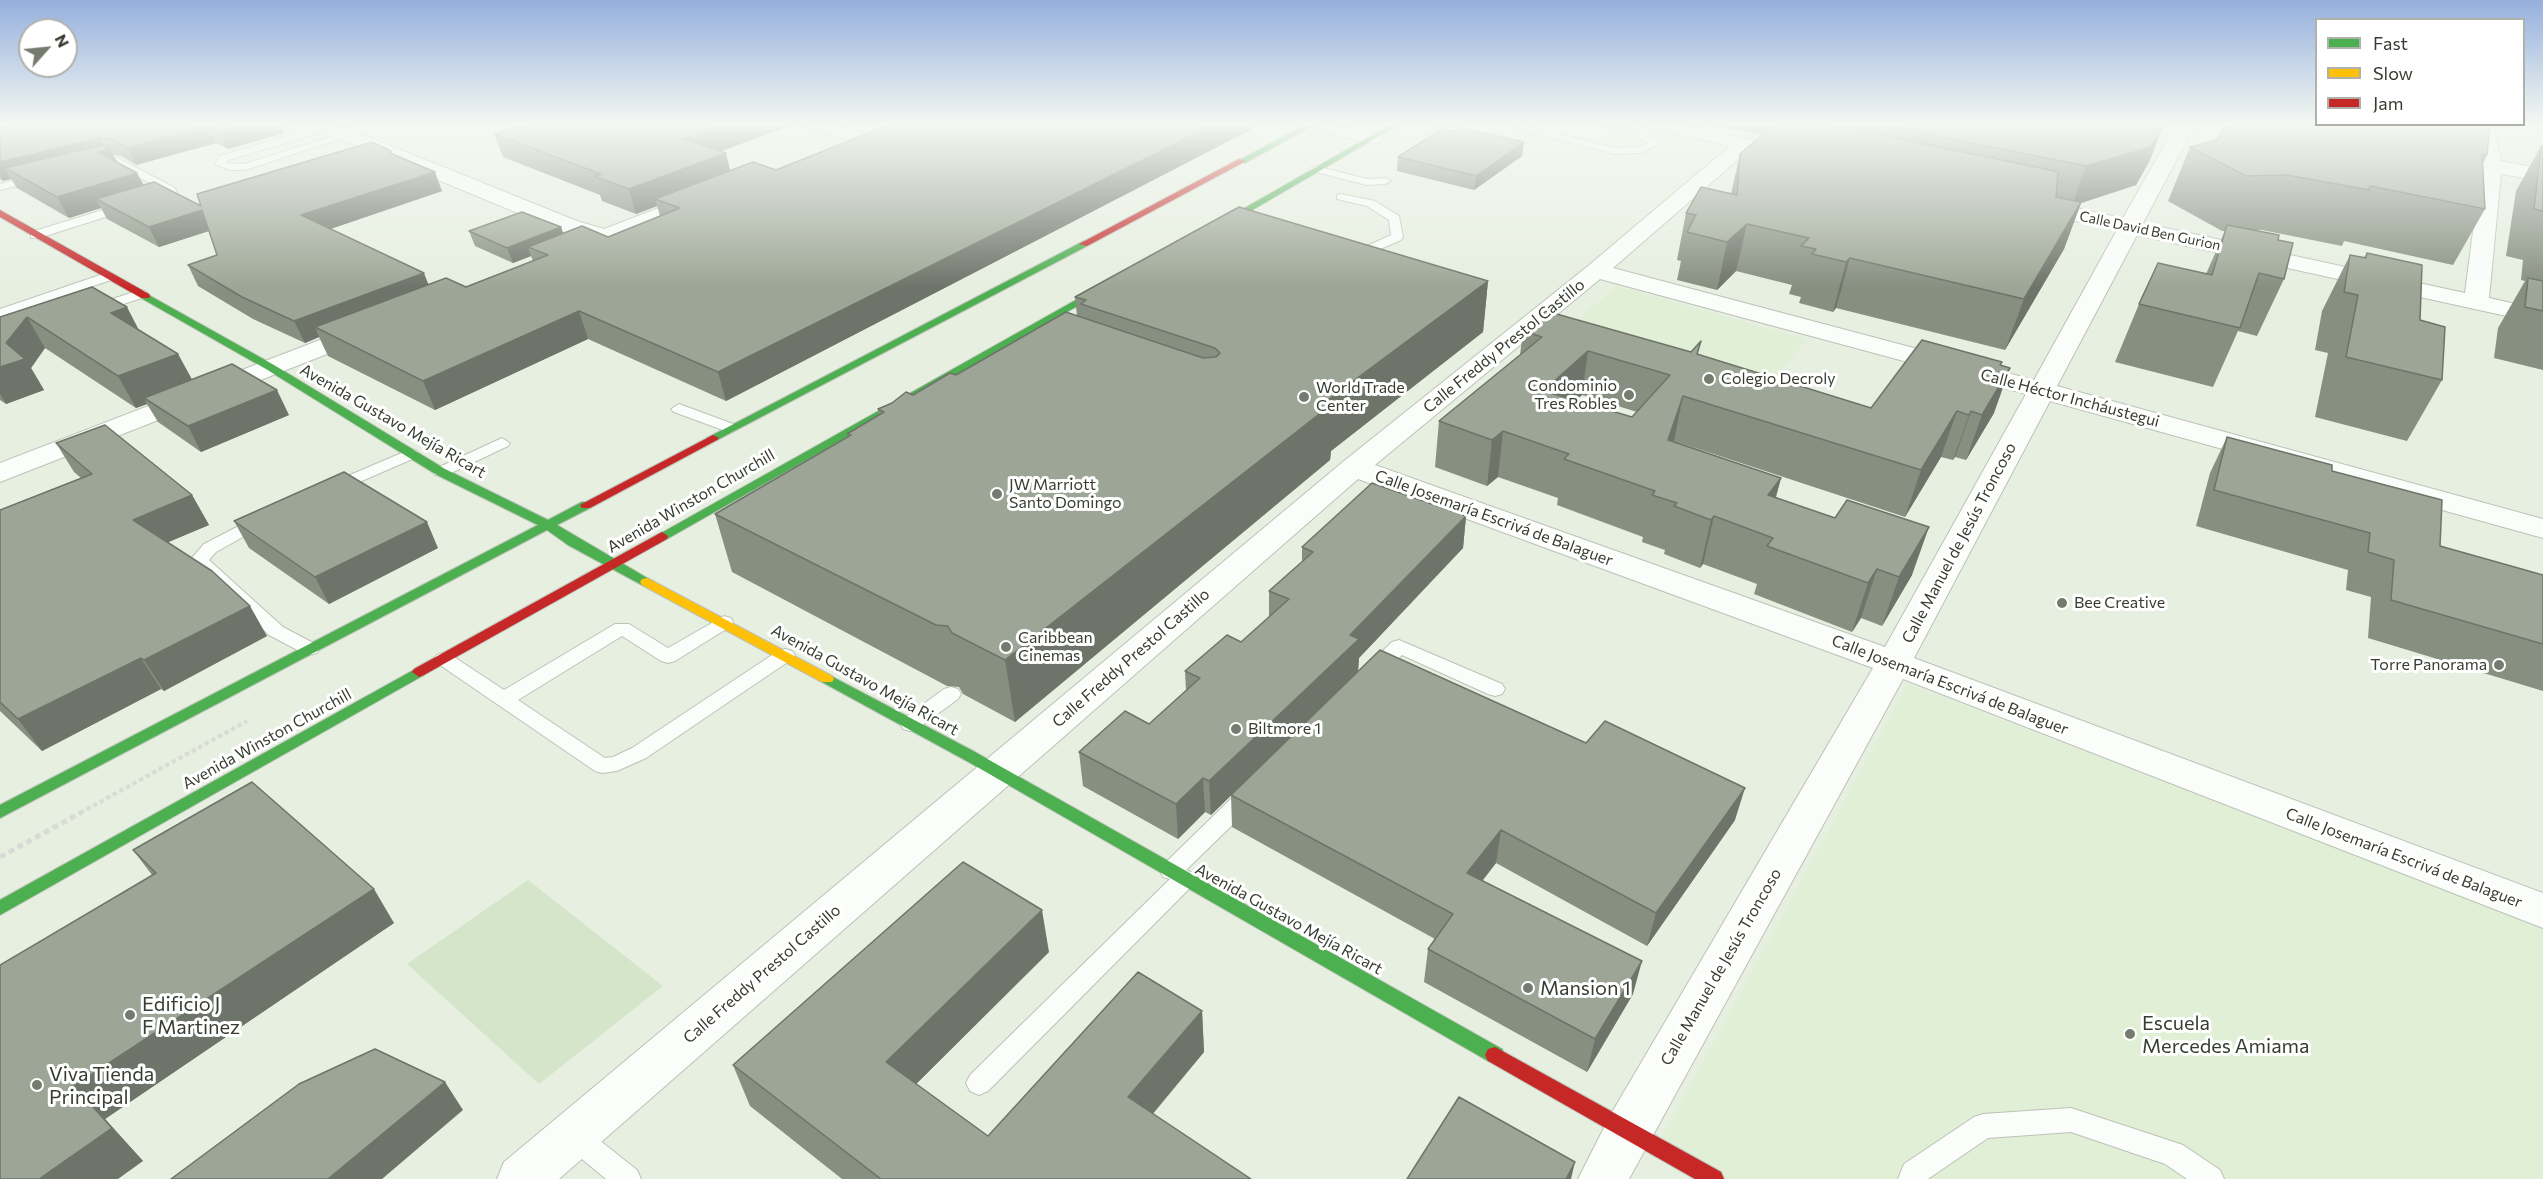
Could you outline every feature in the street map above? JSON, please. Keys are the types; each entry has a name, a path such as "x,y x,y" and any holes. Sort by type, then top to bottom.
{"main road":[{"path":"0,812 1206,178"},
{"path":"1199,236 1301,178"},
{"name":"Avenida Gustavo Mejía Ricart","path":"0,213 270,367 441,472 548,525 573,542 910,724 1714,1179"},
{"name":"Avenida Winston Churchill","path":"0,908 1129,274"}],"street":[{"path":"452,178 569,226 605,237"},
{"name":"Calle Freddy Prestol Castillo","path":"522,1179 1354,467 1596,271 1704,178"},
{"name":"Calle Manuel de Jesús Troncoso","path":"1603,1179 1628,1130 1894,663 2156,178"},
{"path":"2476,303 2491,178"},
{"path":"538,263 727,189"},
{"name":"Calle David Ben Gurion","path":"2013,201 2543,317"},
{"name":"Calle Héctor Incháustegui","path":"1596,271 2042,390 2543,530"},
{"path":"0,473 382,324"},
{"name":"Calle Josemaría Escrivá de Balaguer","path":"1354,467 1894,663 2543,911"}],"lane":[{"path":"0,187 34,178"},
{"path":"35,235 161,197 171,191 148,178"},
{"path":"1351,178 1367,182 1385,181"},
{"path":"1336,249 1346,252 1370,249 1397,237 1395,219 1371,203 1341,197"},
{"path":"1229,220 1251,226"},
{"path":"0,314 109,276"},
{"path":"75,316 140,294"},
{"path":"1014,337 1036,345"},
{"path":"894,405 909,419"},
{"path":"679,410 731,428"},
{"path":"441,472 502,443"},
{"path":"315,496 411,453"},
{"path":"783,467 806,471"},
{"path":"273,514 241,528 210,548 199,560 276,631 310,649"},
{"path":"504,699 622,628 668,657 724,622"},
{"path":"1357,687 1399,646 1495,689"},
{"path":"444,659 602,766 617,764 639,753 785,655"},
{"path":"910,724 951,694"},
{"path":"979,1083 1178,875 1264,779"},
{"path":"1912,1179 1914,1173 1983,1125 2071,1120 2173,1154 2210,1179"},
{"path":"574,1136 627,1179"}],"shaded area":[{"name":"Colegio Decroly","path":"1617,286 1807,340 1745,410 1545,348"},
{"name":"Escuela Mercedes Amiama","path":"1908,684 2543,928 2543,1179 1726,1179 1660,1141"},
{"path":"528,880 663,986 539,1084 407,964"}],"building":[{"path":"23,178 120,178 57,197"},
{"path":"251,178 416,178 301,215 424,273 294,321 242,297 188,265 217,255 202,210 149,227 96,199 154,182 201,206 197,194"},
{"path":"599,178 659,178 629,189"},
{"path":"711,178 1107,178 718,372 579,311 423,381 315,327 446,278 466,287 548,255 528,247 582,226 608,237 680,208 655,199"},
{"path":"1738,178 2058,178 2056,197 2081,202 2024,299 1850,258 1846,262 1812,254 1816,249 1801,246 1809,238 1747,224 1727,242 1687,232 1696,215 1686,213 1701,187 1737,195"},
{"path":"2304,178 2483,178 2485,209 2370,186 2369,190"},
{"path":"2537,178 2543,178 2543,211 2534,209"},
{"path":"1239,207 1488,281 1325,402 1332,404 1005,660 952,633 948,626 936,625 715,514 851,435 847,434 884,412 878,409 892,403 906,392 913,395 950,373 956,375 1066,312 1203,358 1216,357 1220,353 1215,348 1081,304 1086,300 1075,297"},
{"path":"522,212 561,227 507,248 469,231"},
{"path":"2227,225 2279,235 2278,240 2293,243 2284,279 2259,273 2240,328 2139,304 2158,263 2212,275"},
{"path":"2367,253 2422,265 2420,320 2445,327 2442,380 2346,357 2358,295 2344,292 2350,255 2366,258"},
{"path":"2528,278 2543,281 2543,311 2525,307"},
{"path":"92,287 127,307 111,313 178,354 118,376 27,317 6,343 25,359 0,367 0,317"},
{"path":"1546,311 1691,352 1701,341 1697,354 1871,408 1922,340 2002,362 2000,365 2010,368 1982,415 1971,411 1969,415 1957,411 1921,470 1683,396 1668,440 1781,478 1768,495 1835,518 1847,500 1929,527 1899,577 1877,569 1868,583 1767,546 1773,538 1714,516 1711,520 1674,506 1677,503 1652,495 1655,491 1564,459 1569,454 1503,431 1492,440 1439,421 1542,337 1523,331","holes":["1588,351 1670,375 1632,417 1543,391"]},
{"path":"232,364 277,390 188,426 144,398"},
{"path":"105,425 192,495 133,520 212,571 250,606 144,660 141,658 18,719 0,702 0,510 92,474 56,443"},
{"path":"2227,437 2332,465 2332,471 2442,500 2440,546 2543,575 2543,644 2391,600 2394,560 2368,552 2370,533 2214,490"},
{"path":"344,472 427,522 315,577 234,521"},
{"path":"1372,483 1466,516 1350,635 1359,639 1209,781 1203,778 1176,804 1079,752 1125,711 1149,724 1200,678 1185,671 1227,635 1241,642 1289,599 1269,591 1313,552 1302,547"},
{"path":"1380,650 1586,743 1605,721 1745,788 1656,913 1501,830 1467,873 1642,961 1595,1039 1428,949 1453,914 1231,795"},
{"path":"252,782 374,889 74,1086 112,1128 39,1179 0,1179 0,965 156,873 133,850"},
{"path":"963,862 1042,910 886,1062 988,1136 1138,972 1202,1011 1128,1097 1251,1179 881,1179 733,1065"},
{"path":"375,1049 445,1082 328,1179 171,1179 299,1084"},
{"path":"1459,1097 1575,1162 1566,1179 1407,1179"}],"traffic: fast":[{"path":"1208,232 1302,178"},
{"path":"713,438 1084,244"},
{"path":"662,536 1115,281"},
{"path":"145,296 270,367 441,472 548,525 573,542 647,582"},
{"path":"0,812 586,505"},
{"path":"0,908 419,672"},
{"path":"827,679 970,756 1495,1055"}],"traffic: slow":[{"path":"647,582 827,679"}],"traffic: jam":[{"path":"1084,244 1210,178"},
{"path":"0,213 145,296"},
{"path":"586,505 713,438"},
{"path":"419,672 662,536"},
{"path":"1495,1055 1714,1179"}],"place":[{"name":"Colegio Decroly","path":"1709,379"},
{"name":"Condominio Tres Robles","path":"1629,395"},
{"name":"World Trade Center","path":"1304,397"},
{"name":"JW Marriott Santo Domingo","path":"997,494"},
{"name":"Bee Creative","path":"2062,603"},
{"name":"Caribbean Cinemas","path":"1006,647"},
{"name":"Torre Panorama","path":"2499,665"},
{"name":"Biltmore 1","path":"1236,729"},
{"name":"Mansion 1","path":"1528,988"},
{"name":"Edificio J F Martinez","path":"130,1015"},
{"name":"Escuela Mercedes Amiama","path":"2130,1034"},
{"name":"Viva Tienda Principal","path":"37,1085"}]}
